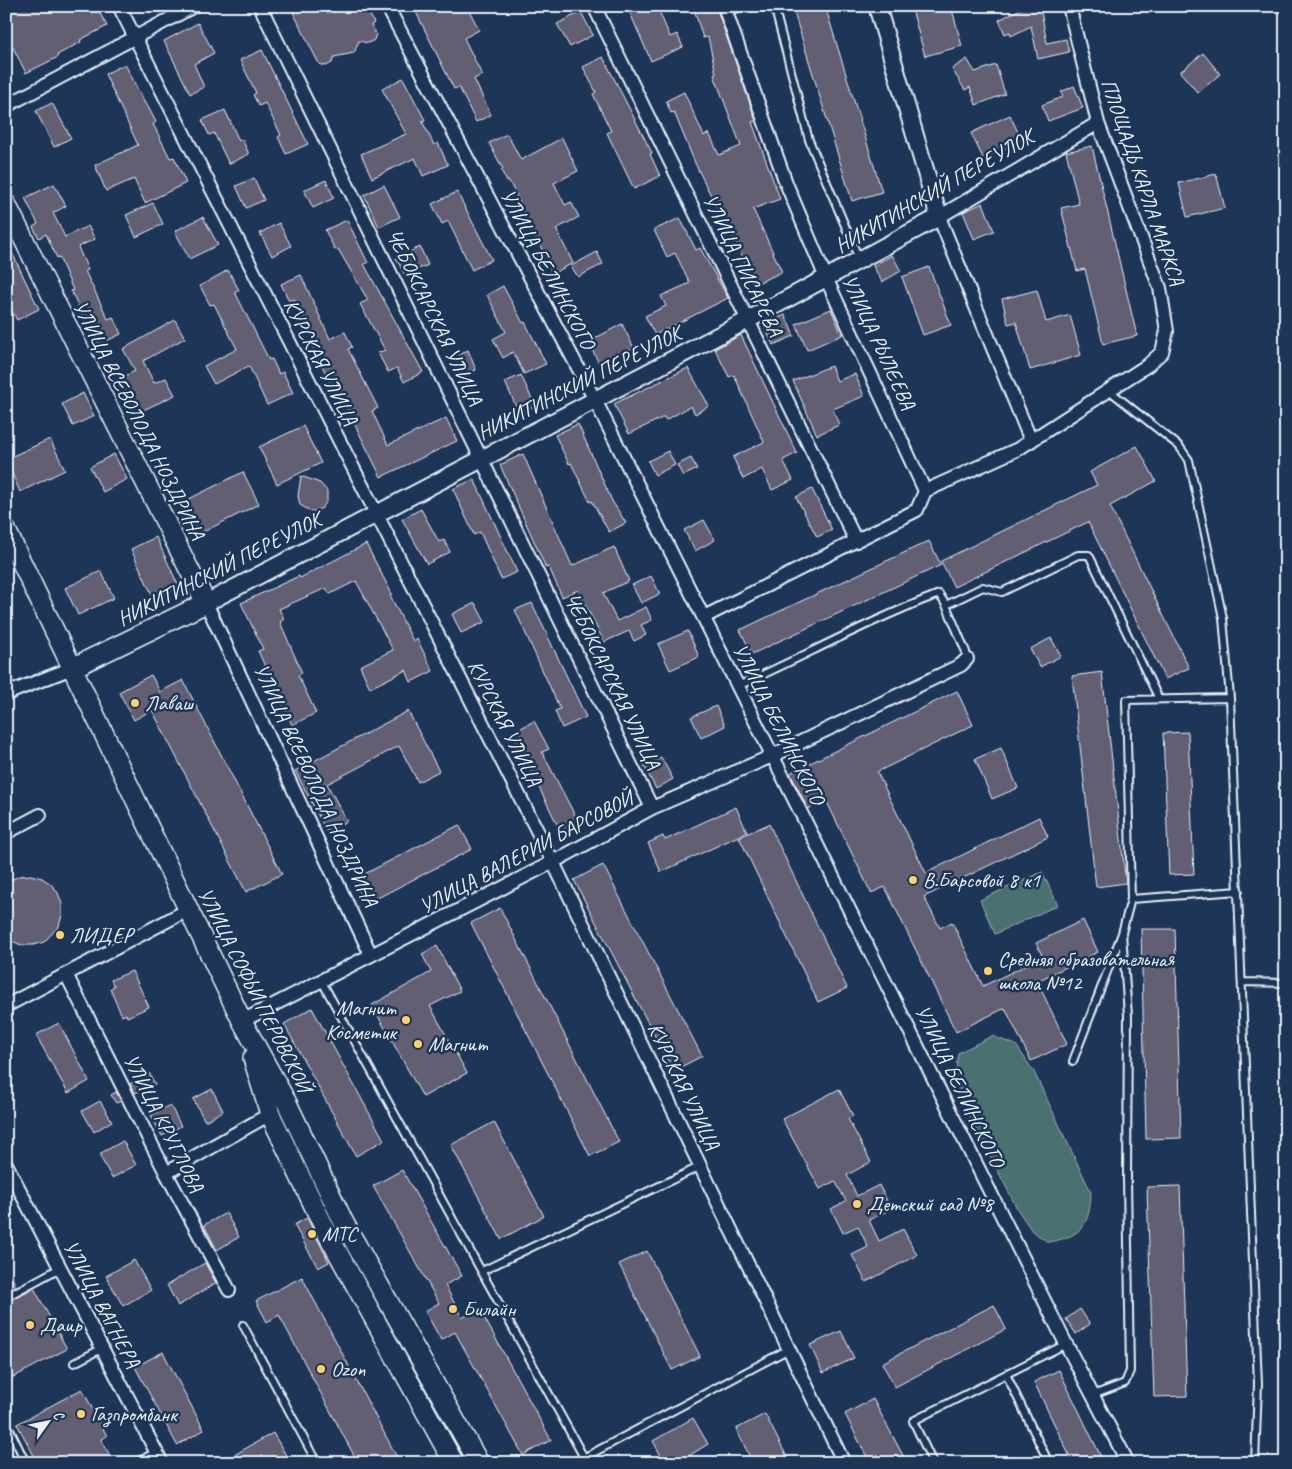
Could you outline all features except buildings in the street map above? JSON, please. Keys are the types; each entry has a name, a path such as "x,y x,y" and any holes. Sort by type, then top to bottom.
{"main road":[{"name":"УЛИЦА ВСЕВОЛОДА НОЗДРИНА","path":"6,204 206,603"},
{"name":"УЛИЦА СОФЬИ ПЕРОВСКОЙ","path":"6,530 188,912 242,1021 287,1103 344,1223 479,1463"},
{"name":"НИКИТИНСКИЙ ПЕРЕУЛОК","path":"72,668 206,603"},
{"path":"242,1021 270,1114 328,1235 454,1463"}],"street":[{"name":"КУРСКАЯ УЛИЦА","path":"119,6 553,862 844,1463"},
{"path":"6,106 194,6"},
{"name":"ЧЕБОКСАРСКАЯ УЛИЦА","path":"260,6 652,808"},
{"name":"УЛИЦА БЕЛИНСКОГО","path":"387,6 595,400 1066,1344 1128,1463"},
{"name":"УЛИЦА ПИСАРЕВА","path":"594,6 856,541"},
{"path":"877,6 939,217 1031,441"},
{"name":"ПЛОЩАДЬ КАРЛА МАРКСА","path":"1069,6 1098,122 1160,288 1167,332 1162,352 1148,365 1110,391"},
{"name":"УЛИЦА РЫЛЕЕВА","path":"726,12 786,184 826,278 925,491"},
{"name":"НИКИТИНСКИЙ ПЕРЕУЛОК","path":"206,603 826,278 939,217 1098,122"},
{"path":"704,617 917,510 925,491 1018,449 1110,391"},
{"name":"УЛИЦА ВСЕВОЛОДА НОЗДРИНА","path":"206,603 371,955"},
{"name":"УЛИЦА ВАЛЕРИИ БАРСОВОЙ","path":"242,1021 553,862 652,808 772,756 961,665 966,659"},
{"path":"6,694 72,668"},
{"path":"6,833 40,815"},
{"path":"6,1006 180,914 188,912"},
{"name":"УЛИЦА КРУГЛОВА","path":"66,974 166,1172 229,1290"},
{"path":"166,1172 270,1114"},
{"name":"УЛИЦА ВАГНЕРА","path":"6,1164 159,1457"}],"lane":[{"path":"726,12 744,6"},
{"path":"774,6 809,140 859,259"},
{"path":"1110,391 1179,446 1189,460 1223,618 1230,698 1239,891 1258,1384 1255,1463"},
{"path":"946,605 983,587 1002,592 1078,555 1089,555 1159,699"},
{"path":"738,686 904,607 939,594 946,605 966,652 966,659"},
{"path":"1073,1061 1122,933 1131,900 1126,700 1230,698"},
{"path":"1131,900 1239,891"},
{"path":"1093,1395 1125,1383 1130,1371 1127,1179 1128,1015 1122,933"},
{"path":"321,979 586,1460"},
{"path":"1242,982 1286,983"},
{"path":"482,1271 701,1166"},
{"path":"6,1297 60,1268"},
{"path":"244,1325 318,1463"},
{"path":"933,1463 913,1421 1066,1344"},
{"path":"74,1363 103,1348"},
{"path":"574,1463 586,1460 789,1349"},
{"path":"1006,1374 1049,1463"},
{"path":"10,1430 26,1463"},
{"path":"136,1463 159,1457"}],"green space":[{"path":"1042,872 1058,905 995,934 980,900"},
{"path":"992,1036 1016,1045 1034,1072 1091,1192 1086,1221 1082,1228 1068,1237 1048,1242 1032,1231 1019,1212 960,1098 956,1070 958,1053"}],"place":[{"name":"Лаваш","path":"135,703"},
{"name":"В.Барсовой 8 к1","path":"913,880"},
{"name":"ЛИДЕР","path":"60,935"},
{"name":"Средняя образовательная школа №12","path":"988,971"},
{"name":"Магнит Косметик","path":"406,1020"},
{"name":"Магнит","path":"418,1044"},
{"name":"Детский сад №8","path":"857,1204"},
{"name":"МТС","path":"312,1234"},
{"name":"Билайн","path":"453,1309"},
{"name":"Даир","path":"30,1325"},
{"name":"Ozon","path":"321,1369"},
{"name":"Газпромбанк","path":"81,1414"}]}
